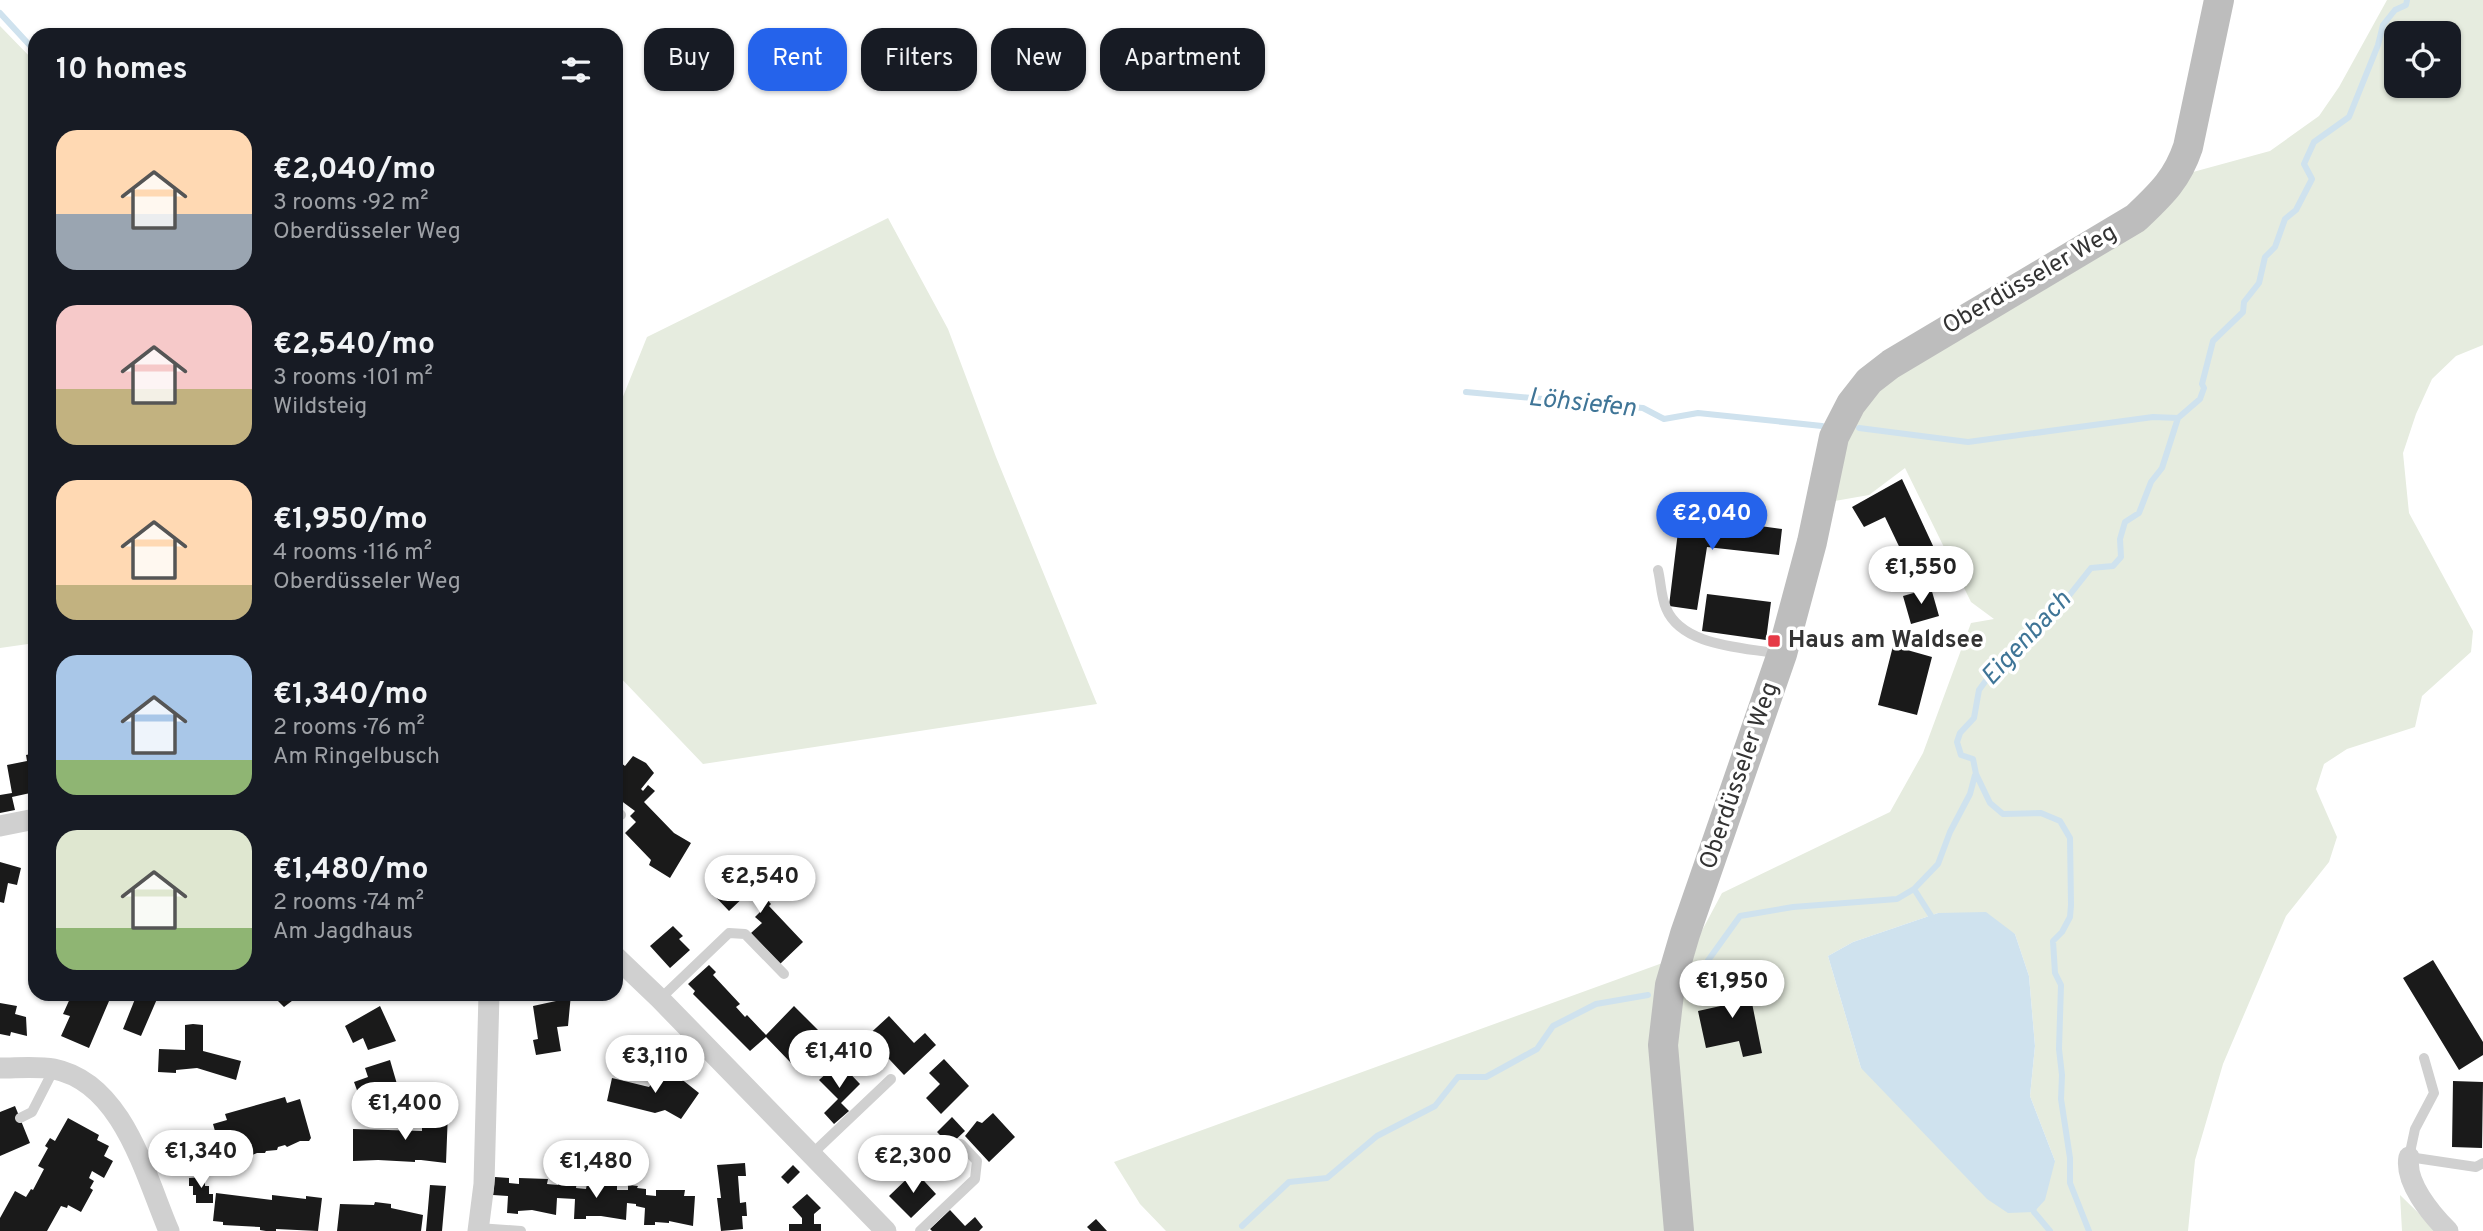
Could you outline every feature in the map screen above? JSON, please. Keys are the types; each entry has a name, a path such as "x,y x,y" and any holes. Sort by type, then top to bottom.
{"street":[{"name":"Oberdüsseler Weg","path":"1679,1231 1663,1045 1670,985 1685,934 1782,654 1809,555 1834,437 1851,404 1869,381 1891,363 2136,218 2169,187 2188,147 2219,0"},
{"path":"0,826 28,821"},
{"path":"623,964 886,1231"},
{"path":"478,1229 484,1184 489,1001"},
{"path":"0,1068 54,1069 80,1078 100,1092 132,1142 169,1231"},
{"path":"2409,1157 2407,1168 2428,1212 2448,1231"}],"lane":[{"path":"1658,570 1666,608 1686,632 1701,639 1782,654"},
{"path":"660,999 729,933 745,934 783,974"},
{"path":"2424,1058 2434,1093 2415,1129 2409,1157 2476,1167 2483,1163"},
{"path":"20,1118 32,1111 54,1069"},
{"path":"812,1154 891,1079"},
{"path":"920,1231 975,1179 977,1161 961,1144"},
{"path":"478,1229 521,1231"}],"shaded area":[{"path":"2387,0 2483,0 2483,345 2456,356 2432,379 2416,414 2403,453 2409,513 2473,631 2471,652 2422,696 2415,727 2347,749 2324,764 2316,789 2337,837 2329,862 2286,916 2223,1064 2195,1160 2188,1231 1166,1231 1140,1204 1114,1162 1690,953 1722,893 1890,812 1923,753 1971,623 1994,619 1971,602 1905,468 1869,495 1829,502 1845,436 1873,390 2193,172 2270,151 2319,116 2339,87","holes":["1938,913 2015,934 2029,976 2035,1046 2030,1096 2055,1161 1861,1068 1828,956 1853,942"]},
{"path":"0,26 28,55 28,644 0,648"},
{"path":"888,218 948,329 996,457 1097,704 703,764 623,680 623,397 647,337"},
{"path":"2400,1195 2437,1231 2402,1231"}],"water":[{"path":"1986,912 2015,934 2029,976 2035,1046 2030,1096 2055,1161 2045,1200 2034,1212 2008,1213 1987,1199 1861,1068 1828,956 1853,942 1938,913"}],"building":[{"path":"1902,479 1934,548 1907,563 1885,517 1864,527 1852,507"},
{"path":"1680,515 1782,529 1779,555 1707,547 1697,610 1669,606"},
{"path":"1931,588 1939,616 1911,624 1903,596"},
{"path":"1707,594 1771,602 1766,640 1702,631"},
{"path":"1893,646 1932,657 1917,715 1878,705"},
{"path":"28,755 28,794 12,797 15,810 0,813 0,795 12,793 7,765 27,761"},
{"path":"633,756 646,763 654,773 641,789 643,791 648,785 655,791 644,802 674,833 691,843 670,878 649,865 651,860 625,833 636,822 630,816 635,811 623,802 623,764 625,766"},
{"path":"0,862 21,868 17,885 8,883 4,903 0,902"},
{"path":"728,871 748,893 729,911 709,890"},
{"path":"768,874 777,884 764,896 771,904 769,906 803,942 780,964 751,933 762,923 755,917 763,909 748,893"},
{"path":"673,926 683,936 679,939 690,950 670,968 650,946"},
{"path":"2433,960 2483,1042 2483,1055 2459,1070 2403,978"},
{"path":"709,965 716,972 713,975 740,1004 736,1007 766,1035 794,1006 822,1034 791,1063 766,1037 750,1051 693,994 695,991 688,984"},
{"path":"1747,978 1762,1053 1743,1057 1739,1041 1706,1048 1698,1011 1725,1005 1721,983"},
{"path":"69,1001 109,1001 89,1048 61,1036 70,1016 63,1014"},
{"path":"134,1001 156,1001 141,1036 123,1029"},
{"path":"278,1001 292,1001 284,1007"},
{"path":"570,1001 568,1026 557,1027 561,1051 536,1055 533,1040 538,1039 533,1006"},
{"path":"0,1003 17,1006 15,1014 26,1017 27,1036 11,1032 10,1036 0,1034"},
{"path":"380,1006 396,1041 368,1050 363,1038 353,1043 345,1026"},
{"path":"889,1016 914,1043 925,1033 936,1045 904,1075 874,1043 871,1046 864,1039"},
{"path":"185,1025 203,1025 203,1051 241,1061 236,1080 197,1068 176,1070 176,1073 158,1072 159,1049 185,1050"},
{"path":"839,1040 850,1052 844,1058 832,1046"},
{"path":"944,1059 969,1086 941,1114 926,1098 940,1084 929,1073"},
{"path":"390,1060 399,1091 375,1098 372,1089 358,1093 354,1082 368,1077 365,1068"},
{"path":"839,1062 860,1084 841,1103 849,1111 834,1124 824,1113 838,1099 819,1080"},
{"path":"666,1069 676,1072 675,1074 699,1093 681,1119 665,1110 655,1113 607,1101 612,1078 649,1087 652,1083 656,1086"},
{"path":"2453,1081 2483,1082 2482,1148 2452,1147"},
{"path":"285,1097 287,1103 300,1099 311,1138 309,1141 300,1141 287,1147 278,1147 277,1150 224,1163 213,1124 227,1120 225,1114"},
{"path":"15,1106 30,1143 0,1156 0,1112"},
{"path":"422,1112 448,1112 446,1163 421,1160 353,1161 353,1129 422,1131"},
{"path":"993,1113 1015,1137 989,1162 965,1136 977,1121 982,1123"},
{"path":"952,1117 965,1131 950,1145 937,1132"},
{"path":"68,1118 99,1135 97,1140 109,1146 104,1156 113,1161 104,1178 92,1171 89,1178 94,1181 90,1188 93,1190 81,1212 68,1205 67,1208 61,1206 47,1231 0,1231 0,1218 15,1191 26,1197 31,1189 33,1190 44,1169 38,1166 48,1148 45,1146 50,1138 55,1141"},
{"path":"745,1163 746,1176 738,1176 740,1203 746,1202 747,1216 742,1216 743,1229 721,1231 717,1165"},
{"path":"793,1165 800,1172 788,1184 781,1177"},
{"path":"915,1171 936,1194 911,1218 889,1196"},
{"path":"205,1177 205,1186 209,1186 209,1194 213,1194 213,1203 196,1203 193,1186 189,1186 189,1178"},
{"path":"495,1177 509,1178 509,1183 519,1184 519,1178 548,1179 547,1184 558,1185 558,1179 577,1181 576,1188 586,1189 587,1184 617,1184 617,1190 628,1190 628,1185 638,1186 637,1188 646,1189 646,1195 656,1196 656,1190 685,1190 684,1196 695,1196 693,1226 669,1221 644,1225 645,1208 627,1203 626,1220 601,1216 574,1219 575,1199 557,1198 556,1215 532,1210 518,1211 518,1214 507,1213 508,1196 493,1195"},
{"path":"430,1185 446,1186 442,1231 426,1231"},
{"path":"216,1193 272,1200 272,1195 322,1198 318,1231 266,1231 260,1230 260,1227 223,1225 223,1222 213,1221"},
{"path":"807,1194 821,1208 814,1214 814,1224 821,1224 821,1231 789,1231 789,1224 802,1224 802,1218 792,1207"},
{"path":"375,1202 391,1204 391,1208 423,1215 421,1231 337,1231 340,1204 374,1205"},
{"path":"950,1210 965,1226 975,1217 983,1227 979,1231 932,1231 930,1229"},
{"path":"1096,1219 1107,1231 1091,1231 1087,1227"}],"waterway":[{"name":"Eigenbach","path":"2089,1231 2070,1183 2070,1158 2061,1099 2061,985 2055,973 2053,941 2062,932 2070,917 2070,838 2060,821 2041,813 2003,814 1990,803 1976,774 1973,759 1961,755 1957,742 1960,733 1974,718 1979,690 1993,671 2012,663 2022,637 2064,602 2091,568 2113,566 2121,557 2120,539 2125,522 2139,513 2151,482 2162,468 2178,418 2200,399 2213,341 2243,312 2244,302 2259,283 2265,257 2275,247 2285,219 2296,210 2312,179 2304,164 2314,142 2349,117 2378,45 2383,25 2395,10 2406,5 2407,0"},
{"path":"0,13 28,43"},
{"name":"Löhsiefen","path":"1466,392 1643,408 1664,419 1698,413 1822,426"},
{"name":"Löhsiefen","path":"1859,428 1968,442 2153,417 2178,418"},
{"path":"1935,922 1914,889 1938,864 1950,832 1970,794 1975,775"},
{"path":"1694,980 1740,916 1793,907 1897,899 1914,889"},
{"path":"1242,1226 1289,1182 1327,1178 1377,1136 1435,1106 1458,1077 1486,1077 1537,1049 1553,1026 1596,1004 1648,995"},
{"path":"2032,1204 2034,1212 2050,1231"}],"place":[{"name":"Haus am Waldsee","path":"1774,641"}]}
